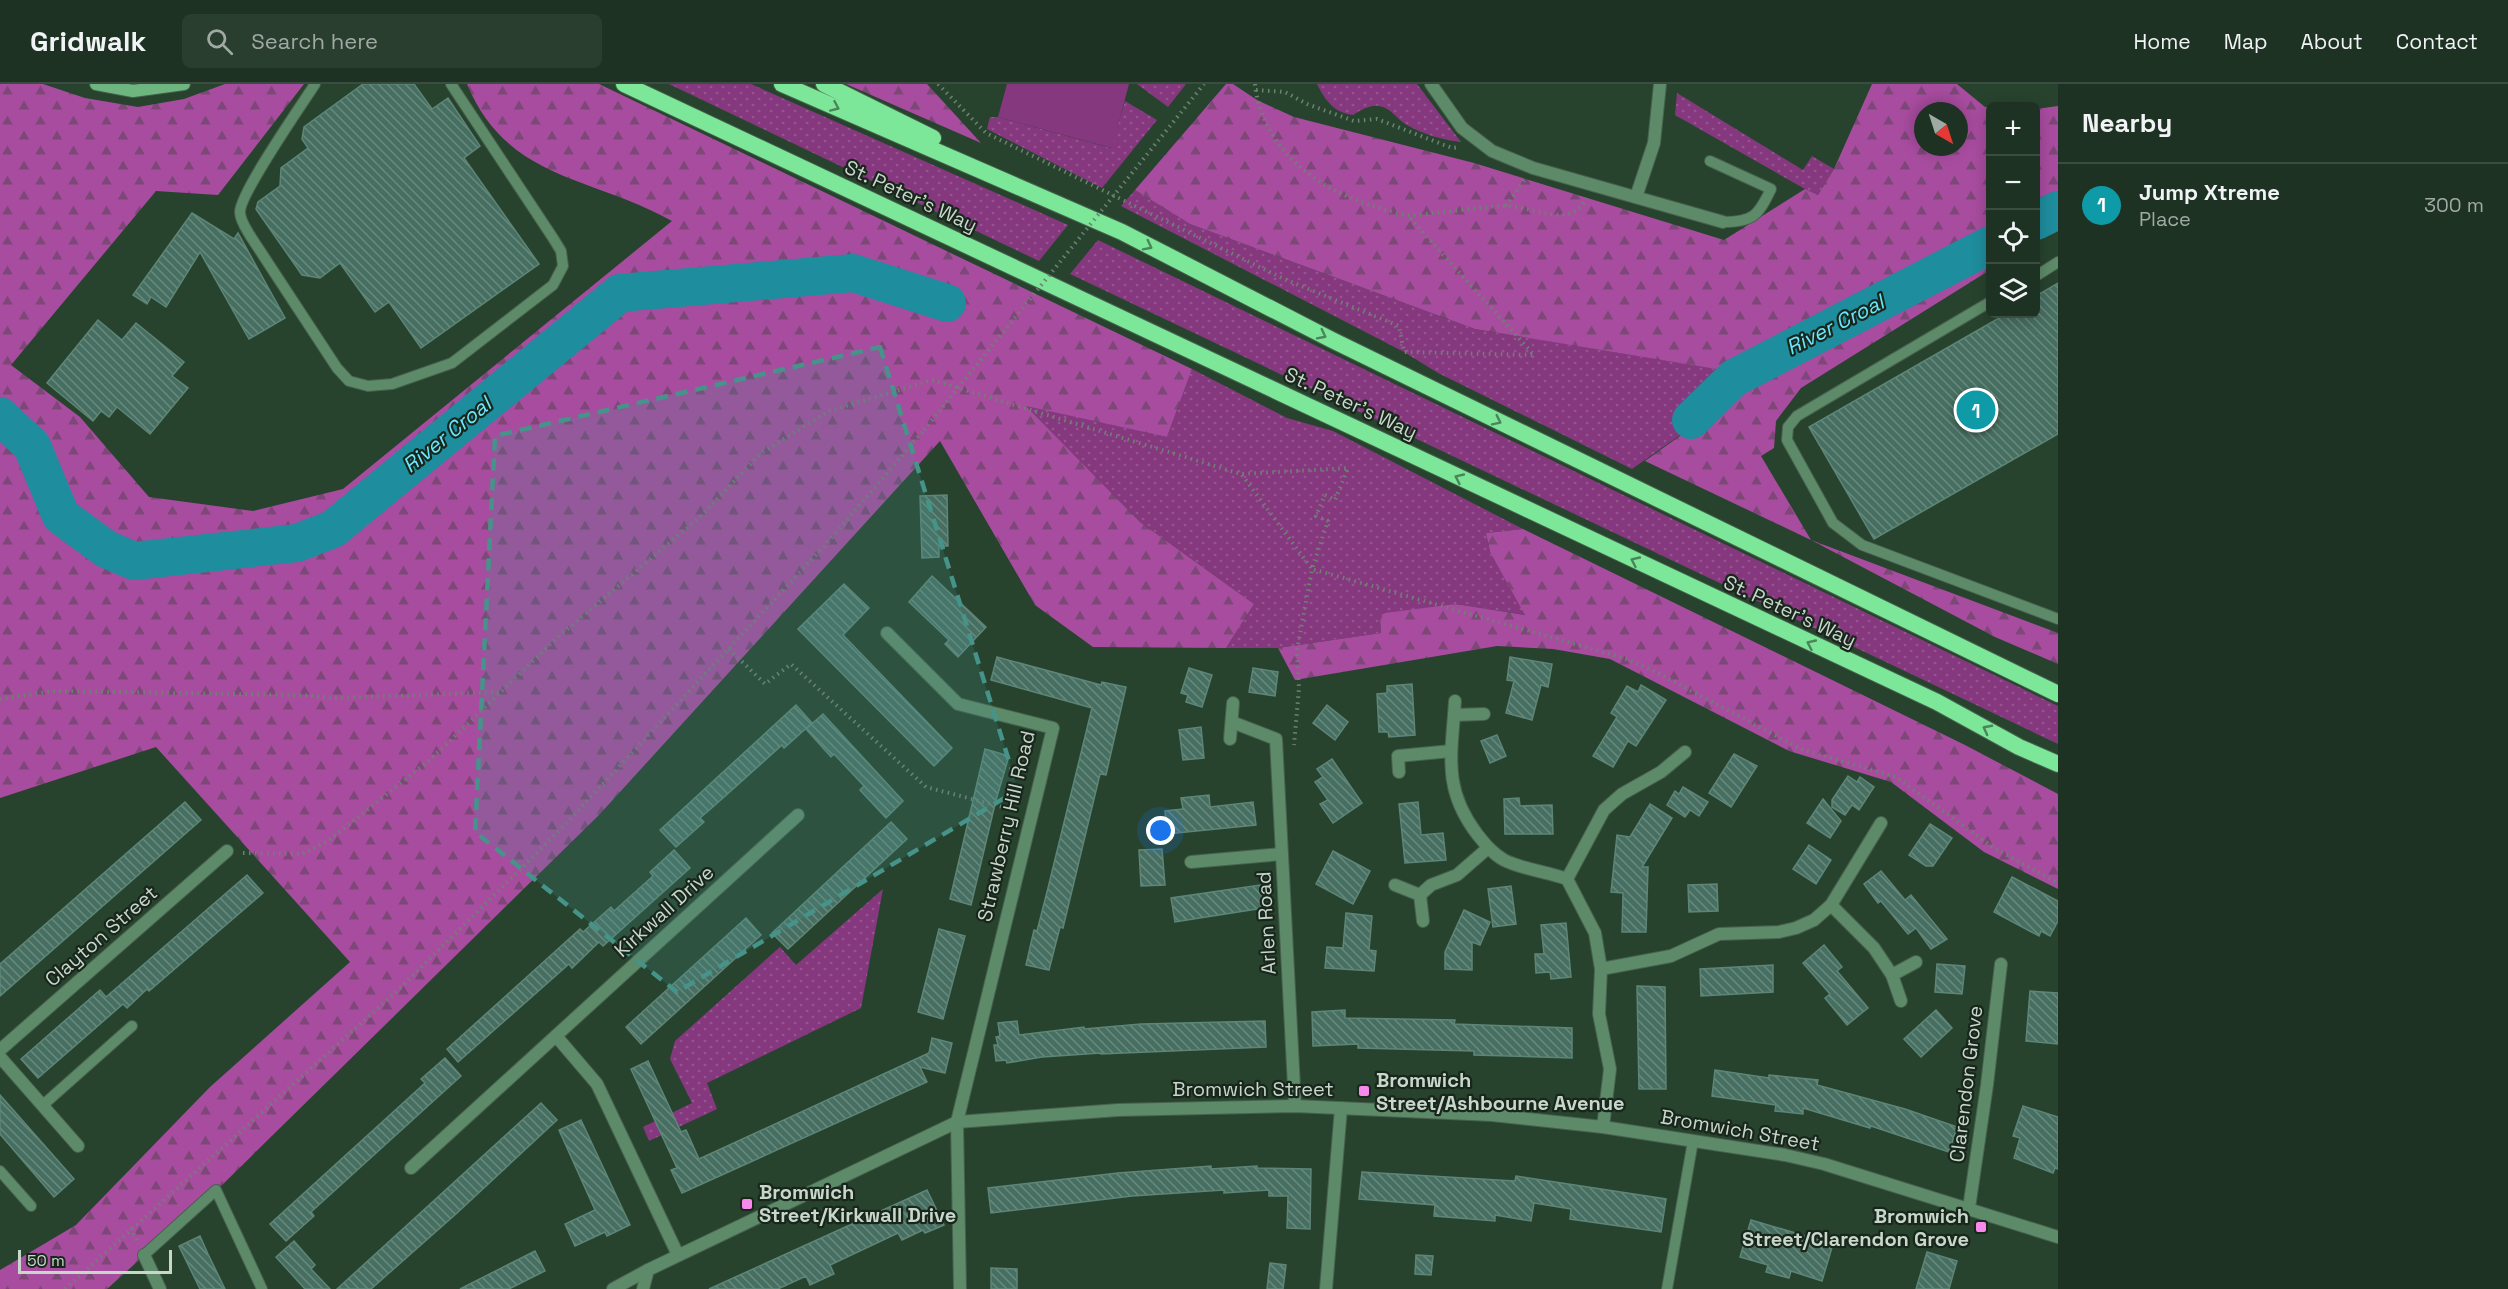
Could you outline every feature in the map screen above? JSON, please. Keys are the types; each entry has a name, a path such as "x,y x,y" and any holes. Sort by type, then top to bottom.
{"highway":[{"name":"St. Peter's Way","path":"624,84 1937,702 2019,747 2058,764"},
{"name":"St. Peter's Way","path":"782,84 1122,232 1332,340 2058,694"},
{"path":"824,84 1122,232"},
{"path":"2019,747 2058,770"}],"main road":[{"path":"96,84 133,91 184,84"}],"street":[{"path":"1431,84 1462,128 1492,151 1533,168 1723,222"},
{"path":"1636,197 1654,143 1660,84"},
{"name":"Strawberry Hill Road","path":"887,633 958,704 1053,728 957,1122 960,1289"},
{"path":"1455,701 1451,751 1458,805 1488,848 1505,860 1567,879 1595,933 1601,969 1599,1014 1610,1069 1603,1127"},
{"path":"1230,739 1233,703"},
{"path":"1454,715 1484,714"},
{"path":"1232,722 1276,745"},
{"name":"Arlen Road","path":"1276,745 1295,1106"},
{"path":"1399,772 1398,756 1451,751"},
{"path":"1567,879 1604,810 1622,794 1669,767 1685,752"},
{"name":"Kirkwall Drive","path":"411,1168 798,816"},
{"path":"1601,969 1671,956 1719,934 1779,932 1814,920 1831,905 1881,823"},
{"path":"1420,895 1431,885 1457,875 1488,848"},
{"name":"Clayton Street","path":"0,1050 227,851"},
{"path":"1191,862 1282,854"},
{"path":"1395,885 1420,895"},
{"path":"1420,895 1423,921"},
{"path":"1831,905 1874,948 1892,975 1901,1001"},
{"path":"1892,975 1916,962"},
{"name":"Clarendon Grove","path":"1968,1208 1987,1085 2001,964"},
{"path":"556,1036 597,1084 678,1255"},
{"path":"0,1056 78,1146"},
{"name":"Bromwich Street","path":"613,1289 678,1255 957,1122 1118,1110 1295,1106 1492,1115 1603,1127 1785,1155 1824,1164 2058,1237"},
{"path":"1326,1289 1341,1108"},
{"path":"144,1256 157,1287"},
{"path":"643,1289 648,1270"}],"lane":[{"path":"315,84 250,186 240,211 242,222 251,237 337,368 349,381 368,386 392,384 452,363 553,285 563,266 561,251 451,84"},
{"path":"1710,161 1771,189 1762,208 1744,222 1723,222"},
{"path":"2040,273 2058,262"},
{"path":"1986,304 1797,416 1788,427 1787,440 1833,523 1862,544 2058,619"},
{"path":"43,1105 132,1026"},
{"path":"1667,1289 1693,1141"},
{"path":"0,1171 31,1206"},
{"path":"144,1256 216,1190 262,1289"}],"path":[{"path":"938,84 986,133 1284,279 1399,326 1404,352 1534,355 1408,216"},
{"path":"65,1289 395,993 561,829 828,542 924,430 1203,84"},
{"path":"1256,84 1259,108 1271,134 1314,179 1333,192 1361,203 1408,216 1506,206 1559,215 1571,214 1578,210 1585,201 1590,184"},
{"path":"1256,90 1285,92 1307,104 1354,121 1377,119 1452,148 1482,143"},
{"path":"1506,206 1533,168"},
{"path":"227,851 274,855 302,854 328,841 431,759 559,636 700,517 761,453 829,411 932,380 1241,474 1348,468 1335,500 1325,495 1316,516 1328,521 1312,569 1297,650 1299,688 1294,746 1276,745"},
{"path":"1241,474 1312,569 1624,658 1652,670 1801,749 1896,777 1994,848 2058,883"},
{"path":"729,649 765,684 791,664 926,787 1031,814"},
{"path":"0,699 53,691 301,694 336,698 501,692"}],"highlighted area":[{"path":"880,347 1018,790 677,992 475,832 495,436"}],"shaded area":[{"path":"669,84 751,84 1068,225 1039,261"},
{"path":"1007,84 1129,84 1112,148 998,117"},
{"path":"1137,84 1186,84 1168,107"},
{"path":"1317,84 1417,84 1461,142 1420,131 1403,123 1387,109 1379,106 1369,107 1353,115 1340,112 1327,100"},
{"path":"1677,93 1803,170 1812,156 1834,169 1818,195 1805,189 1675,115"},
{"path":"1125,101 1157,120 1102,188 987,129 990,117 998,117 1111,148"},
{"path":"1135,190 1190,224 1475,329 1735,372 1740,393 1632,469 1438,373 1404,352 1121,206"},
{"path":"1098,240 2058,706 2058,744 1070,274"},
{"path":"1192,369 1287,418 1333,431 1523,529 1486,533 1490,552 1526,615 1456,604 1380,620 1381,633 1278,648 1226,648 1254,604 1140,522 1025,405 1167,437"},
{"path":"883,889 861,1008 707,1083 717,1109 649,1141 643,1127 692,1103 670,1059 675,1041 780,947 796,965"}],"green space":[{"path":"0,84 43,84 85,98 138,107 184,99 225,84 304,84 218,195 156,191 11,365 80,417 149,497 253,511 343,489 672,221 642,206 555,172 529,158 505,140 484,116 467,84 599,84 1192,369 1167,437 1026,406 1140,522 1254,604 1226,648 1093,647 1035,605 940,441 599,815 221,1186 107,1289 0,1289 0,1270 76,1225 210,1087 350,962 156,747 0,798"},
{"path":"846,84 927,84 981,143"},
{"path":"1226,84 1233,84 1257,100 1294,117 1474,163 1724,240 1805,189 1818,195 1834,169 1872,84 1957,84 1986,107 1986,272 1801,388 1776,421 1774,448 1761,456 1811,540 1645,461 1740,393 1734,372 1475,329 1190,224 1135,190"},
{"path":"2058,106 2058,228 2040,239 2040,156 2040,108"},
{"path":"1523,529 1965,745 2058,794 2058,889 1984,852 1891,782 1789,751 1610,659 1553,649 1497,646 1295,680 1278,648 1381,633 1380,619 1385,613 1456,604 1525,615 1490,552 1486,533"},
{"path":"1811,540 2058,633 2058,664 1995,637"}],"building":[{"path":"363,84 414,84 432,109 448,98 480,146 464,158 539,264 421,348 389,302 375,312 340,263 320,278 302,275 256,209 258,202 280,186 281,168 308,148 302,139 304,127"},
{"path":"192,213 234,239 238,233 285,318 249,339 200,252 166,307 151,297 147,304 133,295"},
{"path":"2058,283 2058,434 1874,539 1809,427 1999,318 2040,318 2040,294"},
{"path":"98,320 122,340 136,323 184,362 172,376 188,388 150,434 117,407 109,417 101,411 93,421 47,383"},
{"path":"947,495 948,546 939,546 939,557 922,558 920,496"},
{"path":"932,576 986,627 958,657 945,644 949,640 909,602"},
{"path":"844,584 869,608 843,635 952,748 934,766 798,629"},
{"path":"997,657 1101,685 1102,682 1126,687 1106,775 1100,774 1063,928 1060,927 1049,970 1026,965 1034,930 1037,931 1092,708 991,680"},
{"path":"1510,657 1552,664 1548,687 1541,685 1532,720 1506,713 1514,681 1507,680"},
{"path":"1189,668 1212,675 1202,707 1186,702 1188,695 1181,693"},
{"path":"1253,668 1278,672 1275,696 1249,692"},
{"path":"1412,684 1415,735 1389,737 1388,732 1379,732 1377,694 1387,693 1387,686"},
{"path":"1641,685 1666,700 1636,746 1628,741 1613,767 1593,756 1617,717 1611,713 1627,686 1638,692"},
{"path":"796,705 812,723 784,748 782,745 700,818 704,822 676,847 660,830"},
{"path":"1327,705 1348,722 1335,740 1313,723"},
{"path":"823,714 903,801 886,818 860,790 864,786 834,754 831,757 806,729"},
{"path":"1201,727 1204,758 1183,760 1179,730"},
{"path":"1497,735 1506,756 1490,763 1481,741"},
{"path":"985,749 1009,756 971,905 950,899"},
{"path":"1734,754 1757,766 1731,807 1709,793"},
{"path":"1332,759 1362,803 1333,823 1320,804 1328,800 1315,782 1323,777 1317,769"},
{"path":"1848,776 1857,782 1860,777 1874,787 1859,810 1852,805 1845,815 1832,807 1832,800"},
{"path":"1683,787 1708,802 1699,816 1690,810 1685,817 1667,805 1675,791 1679,794"},
{"path":"1209,795 1210,807 1253,802 1256,825 1167,834 1165,811 1183,809 1181,798"},
{"path":"1519,798 1520,806 1552,805 1553,834 1505,834 1504,799"},
{"path":"1823,799 1841,821 1830,838 1807,823"},
{"path":"185,802 201,820 0,996 0,964"},
{"path":"1418,802 1421,835 1443,833 1446,860 1405,863 1399,804"},
{"path":"1650,804 1672,818 1642,867 1648,867 1646,932 1622,932 1623,893 1611,892 1617,835 1630,837"},
{"path":"891,822 907,839 788,949 772,933"},
{"path":"1930,824 1952,838 1933,866 1926,866 1909,855"},
{"path":"1809,845 1831,860 1816,884 1793,869"},
{"path":"1162,849 1165,885 1141,886 1139,850"},
{"path":"674,850 690,868 603,946 599,942 572,968 569,964 458,1062 447,1049 580,929 583,932 611,907 614,911 653,876 650,872"},
{"path":"1333,851 1370,871 1353,904 1316,884"},
{"path":"1881,871 1905,900 1911,895 1947,939 1931,949 1916,928 1908,934 1881,901 1878,903 1864,884"},
{"path":"247,875 263,893 149,991 147,989 127,1008 123,1004 38,1078 21,1059 100,990 106,997"},
{"path":"2012,877 2058,901 2058,921 2050,936 2041,931 2039,936 1994,912"},
{"path":"1717,884 1718,911 1689,912 1688,885"},
{"path":"1260,885 1263,908 1175,922 1171,898"},
{"path":"1511,886 1516,924 1493,927 1488,889"},
{"path":"1464,910 1490,922 1480,945 1472,942 1472,970 1445,969 1445,952"},
{"path":"1346,913 1372,916 1369,950 1376,951 1374,971 1325,968 1327,947 1343,948"},
{"path":"746,918 761,935 641,1044 626,1027"},
{"path":"1566,923 1571,977 1551,979 1550,972 1536,973 1535,954 1544,954 1541,925"},
{"path":"939,929 965,936 943,1019 918,1012"},
{"path":"1824,945 1842,967 1837,971 1868,1008 1847,1025 1825,998 1830,994 1803,963"},
{"path":"1937,964 1965,966 1962,994 1935,992"},
{"path":"1773,965 1773,992 1701,996 1700,969"},
{"path":"1637,986 1665,987 1666,1089 1639,1089"},
{"path":"2030,991 2058,993 2058,1044 2026,1041"},
{"path":"1345,1010 1345,1018 1455,1020 1454,1024 1572,1028 1572,1058 1474,1055 1474,1051 1358,1048 1358,1044 1313,1046 1312,1012"},
{"path":"1936,1010 1952,1028 1921,1057 1904,1039"},
{"path":"1017,1021 1019,1035 1084,1027 1084,1029 1141,1024 1265,1021 1266,1047 1101,1053 1042,1057 1007,1063 1006,1060 996,1061 994,1045 998,1045 996,1037 1000,1036 998,1023"},
{"path":"932,1038 952,1043 945,1073 920,1067 927,1082 682,1193 671,1170 677,1168 631,1069 648,1061 681,1132 686,1130 699,1159 929,1053"},
{"path":"445,1058 461,1076 311,1212 314,1216 286,1241 270,1224 425,1083 421,1079"},
{"path":"1715,1070 1769,1078 1769,1075 1818,1080 1817,1085 1905,1109 1957,1127 1949,1152 1871,1126 1870,1128 1803,1108 1803,1114 1775,1111 1776,1105 1712,1096"},
{"path":"0,1095 74,1179 54,1197 0,1134"},
{"path":"541,1103 557,1120 457,1213 371,1289 337,1289"},
{"path":"2023,1106 2058,1117 2058,1169 2055,1168 2053,1173 2014,1158 2020,1138 2013,1136"},
{"path":"581,1120 630,1225 607,1236 605,1232 575,1246 565,1224 595,1210 559,1130"},
{"path":"1211,1166 1211,1169 1257,1166 1257,1168 1311,1169 1310,1229 1287,1228 1288,1196 1269,1196 1269,1190 1224,1193 1224,1190 1132,1196 991,1213 988,1188 1118,1173"},
{"path":"1362,1172 1515,1181 1516,1176 1666,1199 1661,1232 1570,1219 1571,1209 1534,1203 1531,1221 1495,1215 1495,1221 1434,1216 1435,1205 1359,1199"},
{"path":"927,1190 944,1225 925,1233 923,1230 902,1240 898,1233 830,1265 834,1274 810,1285 806,1276 778,1289 709,1289"},
{"path":"1751,1220 1833,1244 1822,1281 1791,1271 1789,1278 1766,1272 1768,1265 1740,1257"},
{"path":"200,1236 225,1289 200,1289 179,1246"},
{"path":"294,1241 315,1265 311,1269 330,1289 305,1289 276,1257"},
{"path":"535,1251 545,1271 509,1289 460,1289"},
{"path":"1927,1252 1957,1261 1949,1289 1916,1289"},
{"path":"1416,1255 1433,1256 1431,1275 1415,1274"},
{"path":"1270,1263 1286,1265 1283,1289 1267,1289"},
{"path":"991,1268 1017,1269 1017,1289 991,1289"}],"waterway":[{"name":"River Croal","path":"2040,219 2058,210"},
{"name":"River Croal","path":"1691,420 1734,378 1986,247"},
{"name":"River Croal","path":"0,416 32,446 61,516 106,549 134,561 297,543 333,529 620,293 853,273 947,303"}],"place":[{"name":"Jump Xtreme","path":"1976,410"},
{"name":"Bromwich Street/Ashbourne Avenue","path":"1364,1091"},
{"name":"Bromwich Street/Kirkwall Drive","path":"747,1204"},
{"name":"Bromwich Street/Clarendon Grove","path":"1981,1227"}]}
